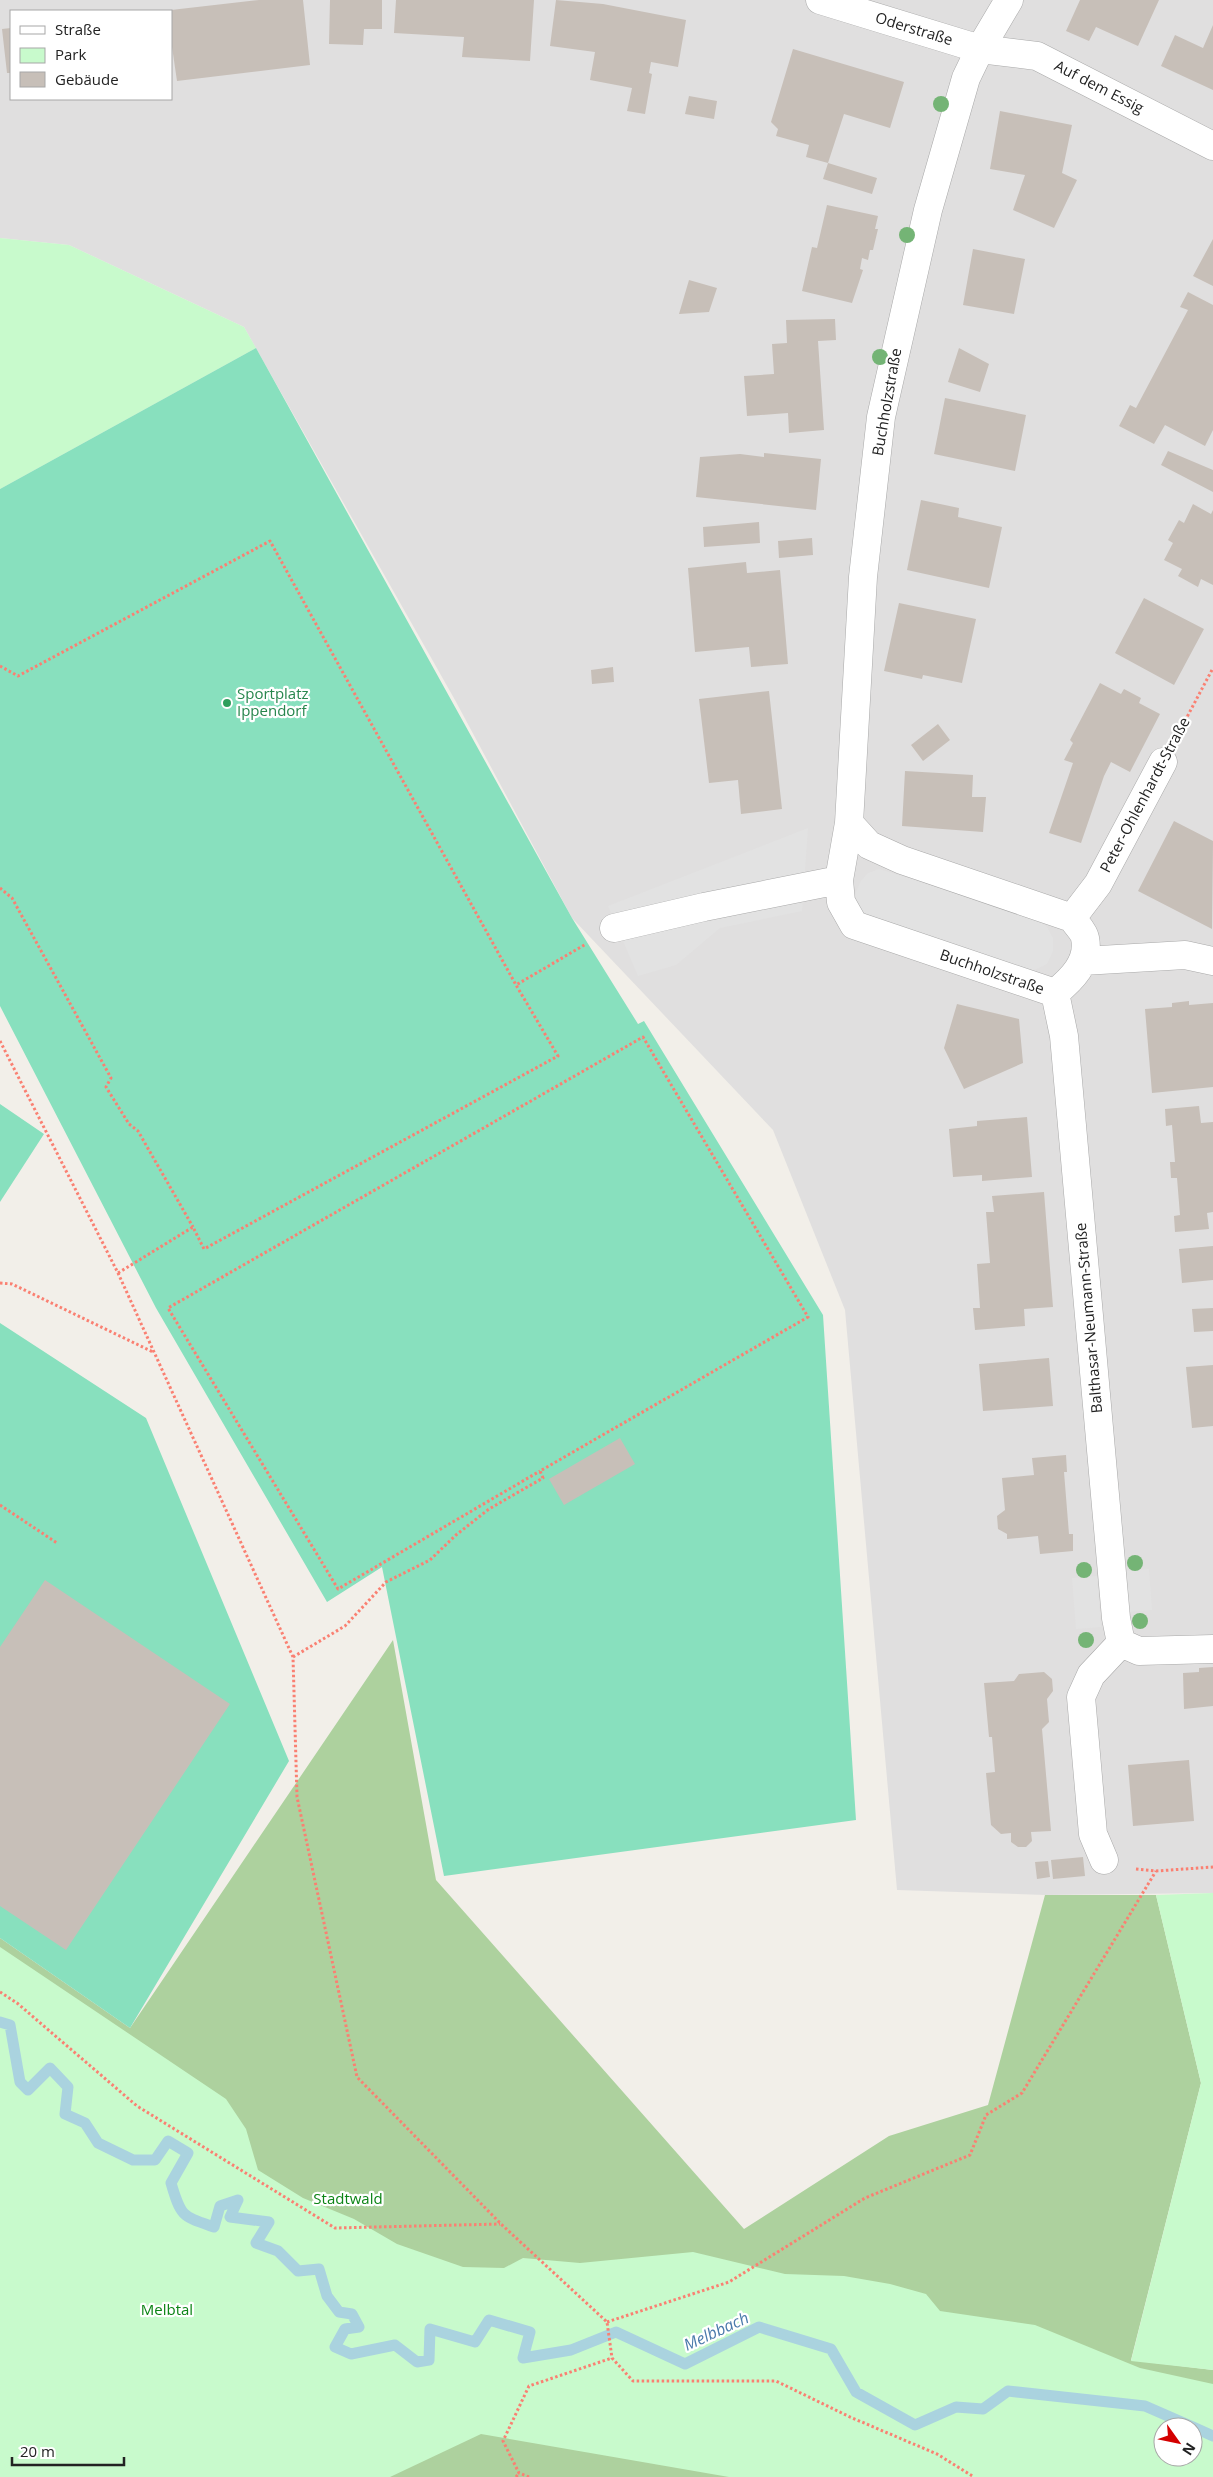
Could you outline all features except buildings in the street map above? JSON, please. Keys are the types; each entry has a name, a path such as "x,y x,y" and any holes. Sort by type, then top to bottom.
{"street":[{"name":"Oderstraße","path":"820,0 980,49"},
{"name":"Buchholzstraße","path":"1009,0 980,49 966,78 928,210 881,417 863,577 849,822 839,880 840,902 854,925 1055,994 1071,980 1084,960"},
{"name":"Auf dem Essig","path":"980,49 1037,56 1213,146"},
{"name":"Peter-Ohlenhardt-Straße","path":"1072,918 1098,884 1163,762"},
{"path":"849,822 869,845 902,860 1072,918 1085,937 1084,960 1184,956 1213,961"},
{"path":"614,928 704,907 839,880"},
{"name":"Balthasar-Neumann-Straße","path":"1055,994 1064,1036 1114,1599 1121,1643"},
{"path":"1104,1860 1094,1834 1082,1697 1091,1675 1121,1643 1139,1651 1213,1649"}],"path":[{"path":"0,666 18,676 270,541 516,985 558,1056 204,1249 138,1131 129,1124 106,1087 111,1078 12,898 0,888"},
{"name":"Peter-Ohlenhardt-Straße","path":"1163,762 1213,668"},
{"path":"516,985 614,928"},
{"path":"643,1037 808,1317 540,1471 338,1590 168,1308 643,1037"},
{"path":"0,1041 118,1273 293,1657 298,1797 357,2077 501,2224 607,2322 612,2358 633,2381 776,2381 850,2417 937,2454 974,2477"},
{"path":"118,1273 135,1260 193,1228"},
{"path":"0,1283 12,1284 153,1352"},
{"path":"293,1657 345,1626 386,1582 430,1560 456,1535 488,1509 543,1478 540,1471"},
{"path":"0,1506 57,1543"},
{"path":"1104,1860 1123,1867 1156,1871 1213,1867"},
{"path":"607,2322 729,2282 865,2198 970,2155 986,2115 1022,2093 1156,1871"},
{"path":"0,1992 17,2003 137,2106 334,2228 501,2224"},
{"path":"529,2477 519,2473 504,2441 529,2386 612,2358"},
{"path":"516,2477 519,2473"}],"shaded area":[{"path":"0,0 1213,0 1213,1893 1045,1895 897,1890 845,1310 773,1130 572,918 455,700 244,327 69,245 0,238"},
{"path":"808,828 802,911 720,928 676,965 638,976 608,906"},
{"path":"879,869 1037,919 1047,927 1053,938 1053,951 1047,964 1028,973 866,921 856,901 856,892 861,881 868,873"},
{"path":"1149,1569 1152,1610 1127,1612 1123,1571"},
{"path":"1097,1576 1101,1627 1076,1629 1072,1578"}],"green space":[{"path":"0,238 69,245 244,327 256,348 0,489"},
{"path":"256,348 572,918 638,1024 644,1021 823,1315 856,1820 444,1876 382,1567 327,1602 156,1308 0,1006 0,489"},
{"path":"0,1104 44,1134 0,1202"},
{"path":"0,1323 146,1418 289,1761 130,2028 0,1938"},
{"name":"Stadtwald","path":"393,1640 436,1880 744,2229 889,2136 988,2105 1045,1895 1156,1895 1201,2083 1131,2360 1213,2370 1213,2477 0,2477 0,1938 130,2028"},
{"path":"1213,1893 1213,2370 1131,2361 1201,2083 1156,1895"},
{"name":"Melbtal","path":"0,1947 226,2099 246,2129 258,2170 303,2198 354,2219 397,2244 463,2267 504,2268 523,2258 580,2263 693,2252 785,2274 844,2276 890,2284 926,2294 940,2311 1035,2325 1140,2368 1213,2384 1213,2477 729,2477 481,2434 390,2477 0,2477"}],"waterway":[{"name":"Melbbach","path":"0,2022 10,2025 20,2082 28,2090 50,2068 68,2087 65,2114 85,2123 98,2143 133,2160 155,2160 168,2141 188,2153 171,2183 177,2203 184,2214 214,2227 220,2206 238,2200 230,2217 269,2222 256,2243 278,2251 298,2271 319,2269 327,2296 339,2312 352,2314 359,2327 345,2329 335,2347 351,2354 395,2345 417,2362 429,2360 430,2329 475,2342 489,2320 530,2332 523,2358 571,2350 616,2332 685,2364 759,2327 831,2349 856,2392 915,2425 956,2407 983,2409 1008,2391 1145,2406 1170,2417"},
{"name":"Melbbach","path":"1203,2432 1213,2436"}],"place":[{"name":"Sportplatz Ippendorf","path":"227,703"}]}
